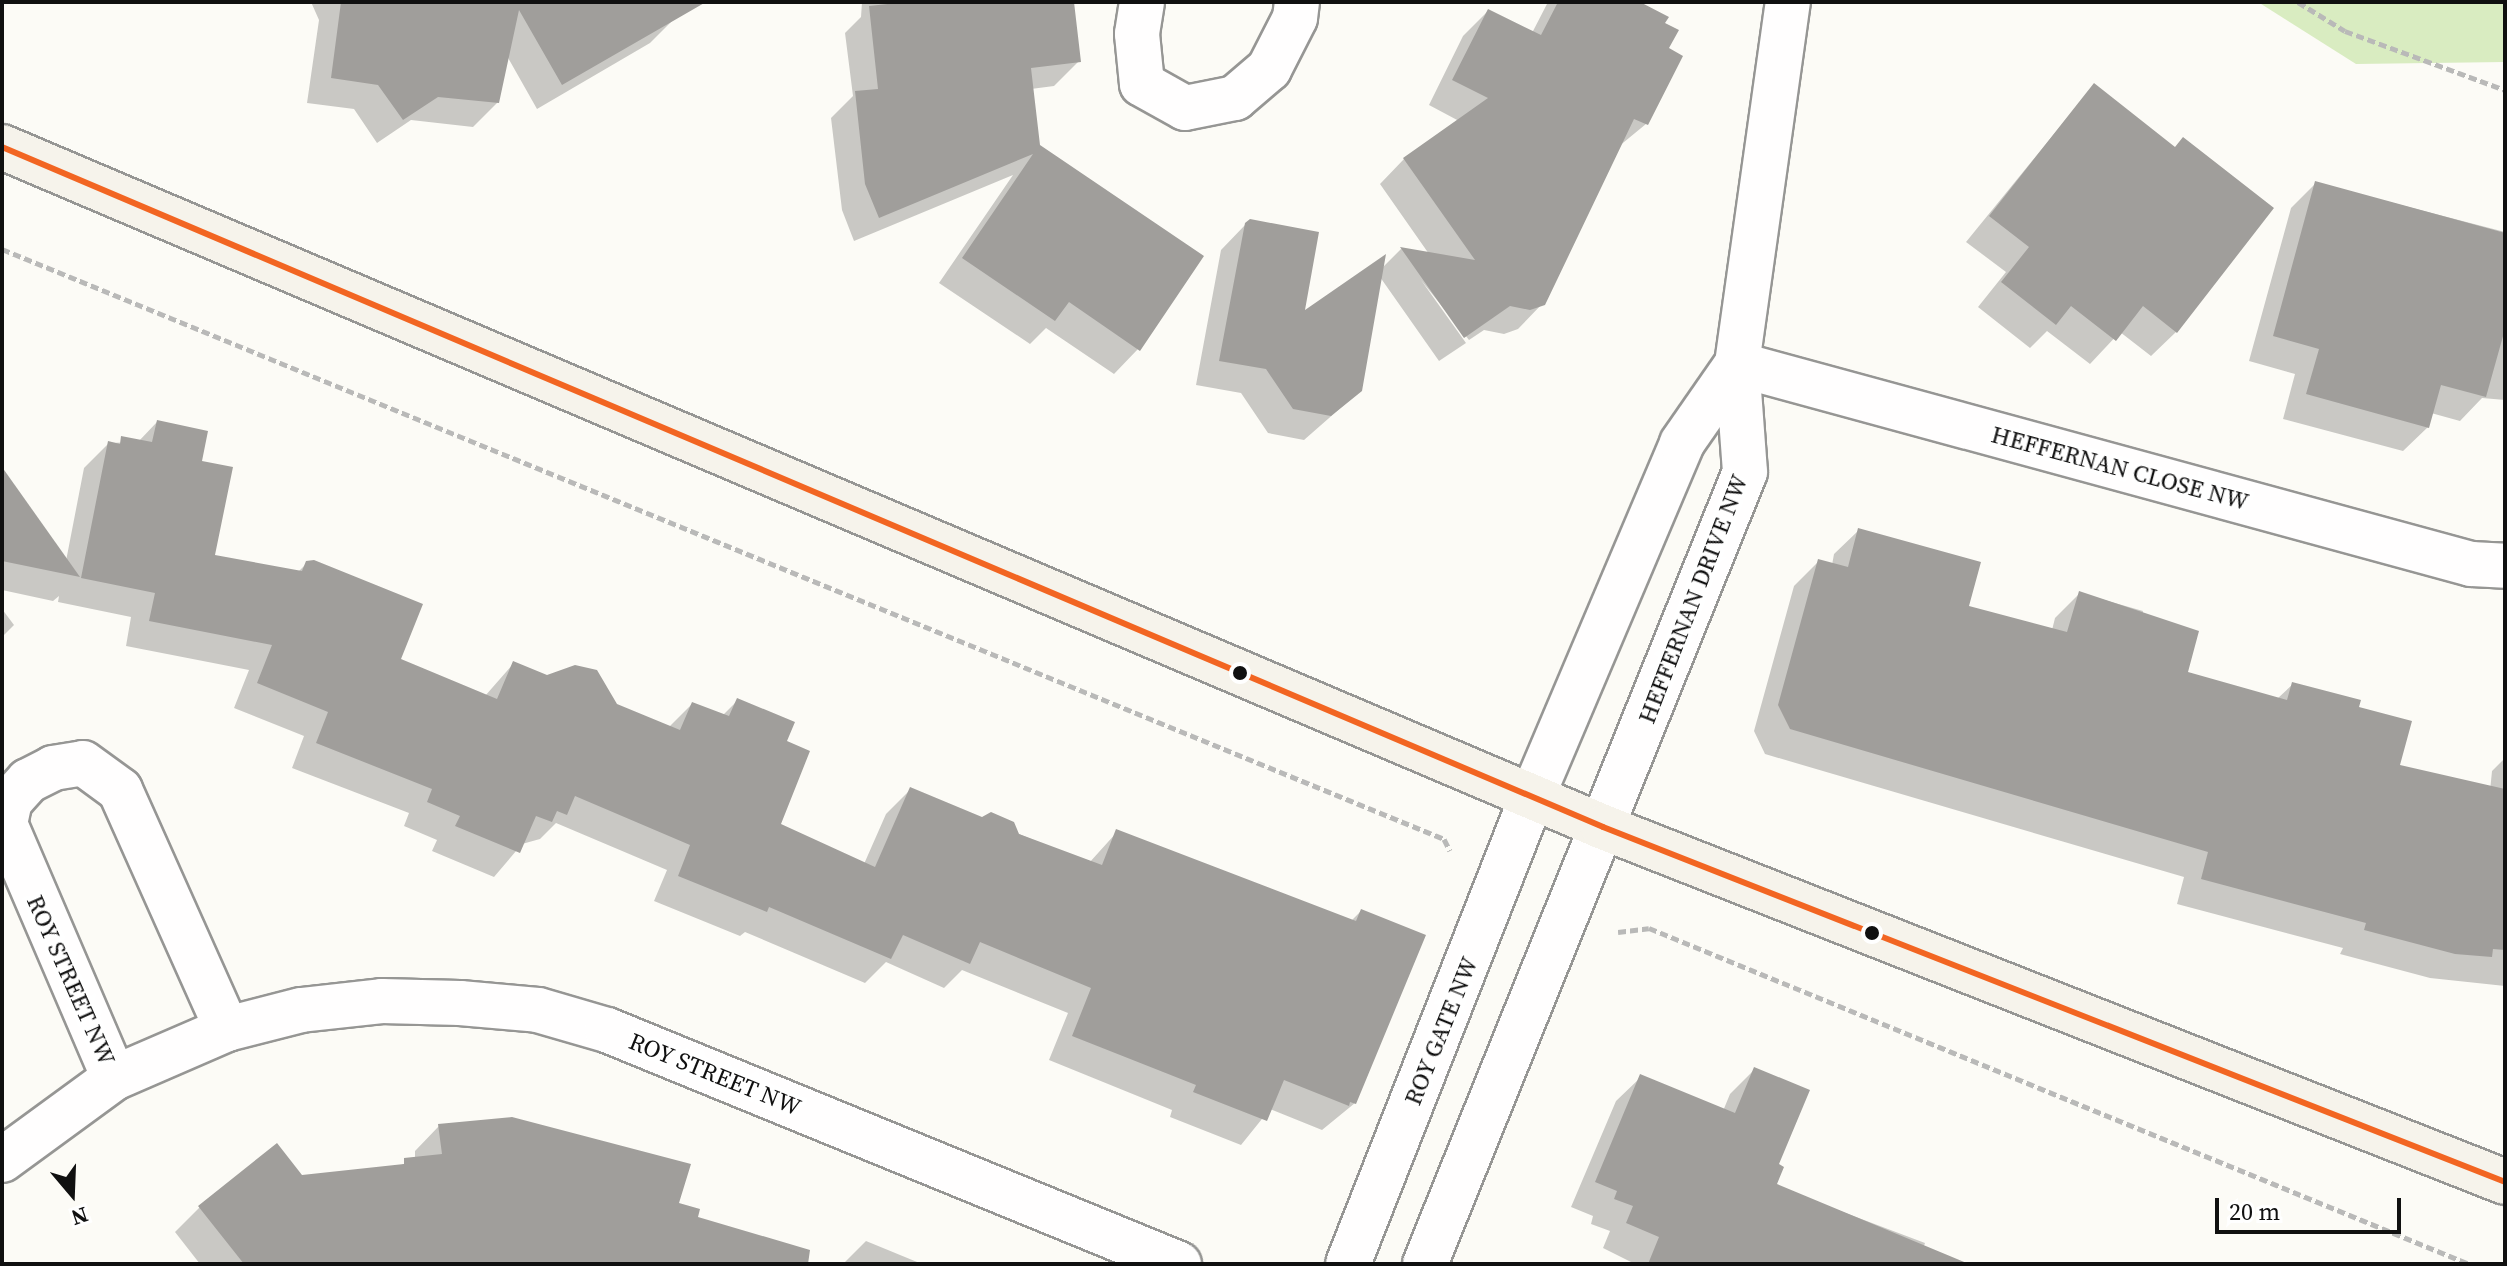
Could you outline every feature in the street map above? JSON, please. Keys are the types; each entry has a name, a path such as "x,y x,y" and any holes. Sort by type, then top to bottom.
{"street":[{"path":"1142,2 1137,34 1142,84 1185,108 1235,98 1269,69 1295,18 1297,2"},
{"name":"HEFFERNAN DRIVE NW","path":"1603,827 1745,472 1737,364 1788,2"},
{"path":"2,147 1603,827 2505,1182"},
{"name":"HEFFERNAN DRIVE NW","path":"1532,797 1682,443 1737,364"},
{"name":"HEFFERNAN CLOSE NW","path":"1737,364 2471,564 2505,566"},
{"name":"ROY STREET NW","path":"114,1078 5,824 19,791 53,768 83,763 120,790 227,1029"},
{"name":"ROY GATE NW","path":"1348,1264 1532,797"},
{"path":"1425,1264 1603,827"},
{"name":"ROY STREET NW","path":"2,1160 114,1078 227,1029 301,1010 382,1001 538,1010 607,1030 1179,1264"}],"path":[{"path":"2298,2 2345,31 2505,90"},
{"path":"2,249 1444,839 1454,861 1501,878"},
{"path":"1570,908 1620,933 1649,928 2469,1264"}],"green space":[{"path":"2258,2 2505,2 2505,62 2356,64"}],"building":[{"path":"341,2 706,2 562,85 519,10 499,103 438,97 403,120 378,85 331,78"},
{"path":"906,2 1074,2 1081,62 1031,68 1040,145 1204,256 1140,351 1069,302 1055,321 962,258 1033,154 879,218 865,184 855,91 878,89 869,6"},
{"path":"1558,2 1640,2 1669,17 1665,23 1679,30 1669,48 1683,56 1648,125 1634,119 1545,305 1530,310 1510,306 1464,338 1400,247 1475,260 1403,158 1488,98 1452,80 1488,9 1541,35"},
{"path":"2094,83 2175,147 2183,137 2274,208 2177,333 2143,306 2116,341 2071,306 2056,325 2001,282 2029,247 1989,216"},
{"path":"2315,181 2505,233 2505,329 2486,397 2441,385 2429,428 2306,394 2319,349 2273,336"},
{"path":"1250,219 1319,232 1305,310 1386,254 1362,391 1331,416 1293,409 1266,369 1219,361 1245,223"},
{"path":"157,420 208,431 202,461 233,467 215,555 302,571 306,561 314,560 423,604 401,659 497,699 513,661 547,675 575,665 597,670 617,704 680,730 692,702 729,716 737,698 795,722 787,741 810,751 781,824 875,867 910,787 982,817 991,812 1014,822 1019,834 1102,865 1116,829 1356,921 1361,909 1426,935 1356,1104 1350,1102 1349,1106 1284,1080 1267,1121 1193,1092 1196,1085 1072,1036 1091,988 980,942 970,964 903,935 891,959 769,907 767,912 678,876 690,845 575,796 567,815 557,811 552,822 536,816 520,853 455,826 460,816 427,802 432,789 316,743 328,712 257,683 272,645 149,621 155,593 81,578 108,441 120,444 121,436 152,442"},
{"path":"2,467 80,577 2,561"},
{"path":"1858,528 1981,562 1969,606 2067,632 2079,591 2199,631 2188,672 2287,700 2292,682 2361,700 2359,707 2412,721 2400,765 2505,789 2505,950 2493,949 2492,957 2455,954 2364,930 2366,923 2201,879 2208,852 1790,729 1778,705 1818,559 1848,567"},
{"path":"1754,1067 1810,1090 1779,1164 1784,1167 1777,1184 1969,1264 1648,1264 1659,1237 1626,1223 1633,1206 1614,1199 1617,1191 1595,1182 1640,1074 1735,1113"},
{"path":"512,1117 691,1164 679,1203 700,1209 698,1217 810,1250 808,1264 244,1264 198,1206 277,1143 302,1175 404,1164 404,1158 442,1154 438,1124"}],"transit line":[{"path":"2,147 1603,827 2505,1182"}]}
